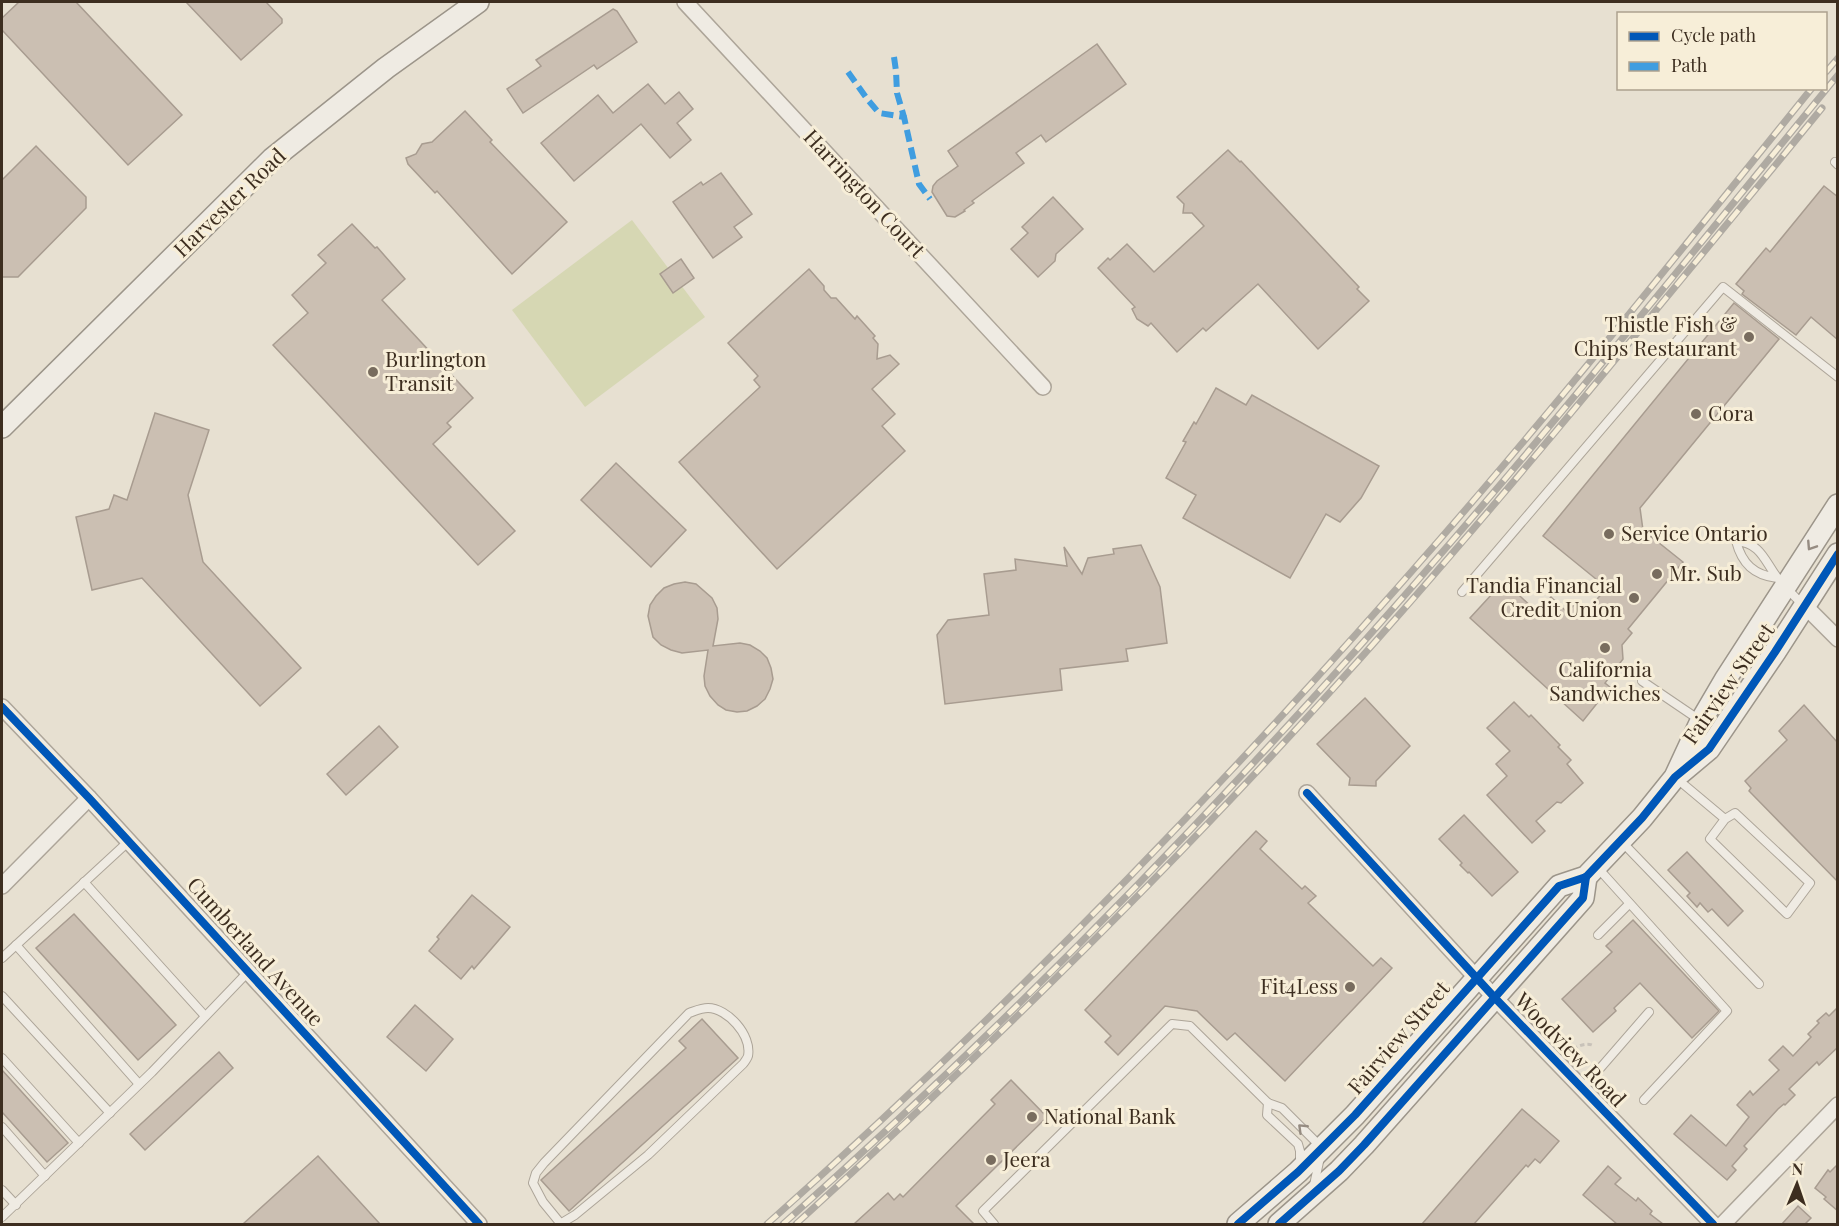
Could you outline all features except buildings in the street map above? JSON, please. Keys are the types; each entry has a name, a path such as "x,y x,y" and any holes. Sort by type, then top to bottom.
{"main road":[{"name":"Harvester Road","path":"2,427 272,159 386,68 477,2"},
{"name":"Fairview Street","path":"1675,777 1701,721 1781,582 1838,506"},
{"name":"Fairview Street","path":"1238,1224 1298,1172 1355,1115 1559,886 1591,872 1642,818 1675,777 1708,749 1775,652 1838,554"},
{"name":"Fairview Street","path":"1279,1224 1364,1145 1495,998 1583,898 1591,872"}],"street":[{"name":"Harrington Court","path":"685,2 1043,387"},
{"path":"1805,606 1838,639"},
{"name":"Cumberland Avenue","path":"2,707 129,841 479,1224"},
{"name":"Woodview Road","path":"1306,793 1476,978 1713,1224"},
{"path":"2,886 89,798"},
{"path":"1723,1224 1838,1106"}],"lane":[{"path":"1462,592 1723,287 1838,376"},
{"path":"1781,582 1760,576 1740,556 1736,541 1748,542 1768,561 1781,582 1805,606"},
{"path":"1642,681 1701,721"},
{"path":"1675,777 1725,819"},
{"path":"1735,813 1810,883 1787,914 1710,839 1725,819 1735,813"},
{"path":"2,958 129,841"},
{"path":"1621,841 1759,984"},
{"path":"1591,872 1629,903 1727,1011 1644,1100"},
{"path":"84,882 205,1017"},
{"path":"1598,935 1629,903"},
{"path":"16,945 140,1084"},
{"path":"2,1217 140,1084 248,972"},
{"path":"2,996 110,1113"},
{"path":"709,1008 722,1011 734,1021 747,1044 748,1056 743,1064 707,1101 648,1155 575,1215 560,1224 543,1202 533,1183 536,1173 689,1012 709,1008"},
{"path":"1582,1088 1648,1012"},
{"path":"994,1224 983,1211 1172,1024 1190,1026 1268,1103 1282,1108 1322,1148 1310,1197"},
{"path":"2,1058 79,1143"},
{"path":"1268,1103 1267,1116 1298,1144 1301,1157 1298,1172"},
{"path":"2,1127 45,1176"},
{"path":"2,1190 16,1205"}],"path":[{"path":"1557,1061 1573,1048 1588,1043 1592,1045"}],"green space":[{"path":"632,220 705,317 585,407 512,310"}],"railway":[{"path":"1827,71 1838,58"},
{"path":"1827,88 1838,75"},
{"path":"767,1224 944,1061 1030,977 1199,805 1281,717 1362,628 1536,427 1810,90"},
{"path":"783,1224 872,1144 1044,979 1129,894 1293,720 1452,541 1826,90"},
{"path":"796,1224 937,1093 1075,959 1276,751 1491,508 1822,108"}],"marked path":[{"path":"894,57 897,93 904,117"},
{"path":"848,72 879,113 904,117 919,184 930,199"}],"cycle path":[{"path":"1238,1224 1298,1172 1355,1115 1559,886 1586,877 1642,818 1675,777 1709,749 1838,554"},
{"path":"2,707 89,798 479,1224"},
{"path":"1307,793 1495,998 1713,1224"},
{"path":"1279,1224 1339,1171 1364,1145 1583,898 1586,877"}],"place":[{"name":"Thistle Fish & Chips Restaurant","path":"1749,337"},
{"name":"Burlington Transit","path":"373,372"},
{"name":"Cora","path":"1696,414"},
{"name":"Service Ontario","path":"1609,534"},
{"name":"Mr. Sub","path":"1657,574"},
{"name":"Tandia Financial Credit Union","path":"1634,598"},
{"name":"California Sandwiches","path":"1605,648"},
{"name":"Fit4Less","path":"1350,987"},
{"name":"National Bank","path":"1032,1117"},
{"name":"Jeera","path":"991,1160"}]}
